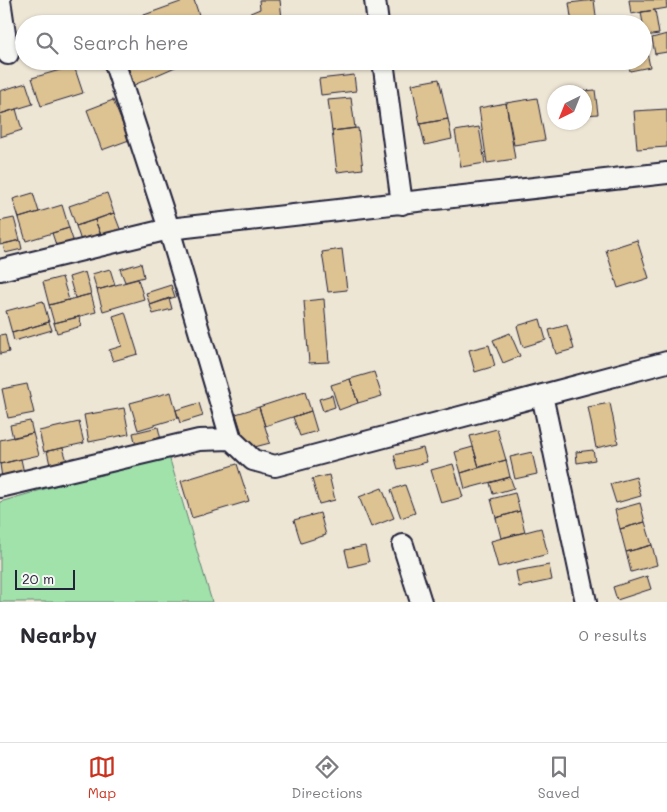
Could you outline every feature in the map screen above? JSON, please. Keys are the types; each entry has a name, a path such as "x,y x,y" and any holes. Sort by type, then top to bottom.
{"street":[{"path":"0,0 11,54"},
{"path":"375,0 377,15"},
{"path":"117,70 169,229 232,438 253,460 275,466 667,362"},
{"path":"384,70 402,204"},
{"path":"0,270 169,229 667,173"},
{"path":"542,395 586,602"},
{"path":"0,487 199,440 232,438"},
{"path":"403,545 421,602"}],"green space":[{"path":"168,453 212,602 0,602 0,502"}],"building":[{"path":"186,0 194,0 199,15 144,15"},
{"path":"259,0 280,0 282,15 246,15 260,9"},
{"path":"594,0 596,15 571,15 569,3"},
{"path":"629,0 666,0 667,8 631,14"},
{"path":"655,10 659,34 652,35 652,15 642,15 641,12"},
{"path":"667,34 667,52 655,54 652,38"},
{"path":"60,70 75,70 83,93 41,106 32,78"},
{"path":"129,70 168,70 134,85"},
{"path":"354,75 356,91 321,95 319,79"},
{"path":"439,79 448,119 420,124 412,84"},
{"path":"26,83 33,104 0,114 0,91"},
{"path":"592,90 595,90 598,114 592,114"},
{"path":"351,98 355,128 332,131 328,100"},
{"path":"537,98 545,140 514,145 506,103"},
{"path":"113,100 129,140 102,150 87,110"},
{"path":"506,103 515,159 487,163 479,108"},
{"path":"16,109 22,130 0,137 0,114"},
{"path":"667,109 667,147 637,149 634,111"},
{"path":"448,119 452,139 425,145 420,124"},
{"path":"479,127 485,163 461,167 455,131"},
{"path":"358,128 363,169 337,172 332,131"},
{"path":"33,193 39,212 19,218 13,199"},
{"path":"107,193 114,213 76,226 69,206"},
{"path":"62,205 69,228 26,241 19,218"},
{"path":"114,213 122,234 103,241 95,220"},
{"path":"14,218 20,240 0,245 0,221"},
{"path":"95,220 102,237 82,244 76,226"},
{"path":"69,228 74,243 57,248 52,233"},
{"path":"20,240 22,249 5,253 3,244"},
{"path":"637,240 649,278 618,288 606,250"},
{"path":"342,249 347,290 328,292 322,252"},
{"path":"141,263 144,277 125,282 120,269"},
{"path":"110,269 115,285 97,290 92,274"},
{"path":"85,272 91,294 75,298 69,277"},
{"path":"62,277 69,300 49,305 43,282"},
{"path":"138,279 144,299 103,311 97,290"},
{"path":"171,285 175,297 150,305 146,293"},
{"path":"91,294 96,312 54,323 49,305"},
{"path":"169,298 172,309 153,314 150,305"},
{"path":"324,299 329,362 309,363 304,301"},
{"path":"43,301 49,322 12,333 6,311"},
{"path":"125,312 138,354 113,361 109,350 122,346 113,316"},
{"path":"79,317 82,326 57,333 54,323"},
{"path":"540,319 546,340 523,347 517,326"},
{"path":"49,322 52,330 14,341 12,333"},
{"path":"567,325 574,349 556,354 549,330"},
{"path":"510,333 520,356 503,363 493,340"},
{"path":"5,334 9,352 0,354 0,335"},
{"path":"489,345 495,366 475,372 469,350"},
{"path":"374,372 382,396 358,403 350,379"},
{"path":"350,379 358,403 339,410 331,385"},
{"path":"27,384 34,413 8,418 2,389"},
{"path":"171,392 178,418 138,430 130,403"},
{"path":"305,392 311,411 265,426 259,407"},
{"path":"332,395 335,407 323,411 319,399"},
{"path":"199,403 203,416 180,423 176,410"},
{"path":"610,403 618,443 596,448 588,407"},
{"path":"259,407 270,443 247,449 236,414"},
{"path":"124,408 129,434 89,442 84,415"},
{"path":"311,411 317,431 300,436 293,417"},
{"path":"30,421 33,433 13,438 10,425"},
{"path":"79,422 84,443 44,452 39,431"},
{"path":"158,427 161,440 136,446 133,433"},
{"path":"497,429 506,460 479,467 470,436"},
{"path":"33,433 39,455 0,464 0,440"},
{"path":"473,447 479,467 461,473 455,452"},
{"path":"63,448 67,461 50,465 47,451"},
{"path":"423,448 427,462 398,469 394,455"},
{"path":"593,450 595,460 577,463 576,452"},
{"path":"532,452 537,474 515,479 510,457"},
{"path":"21,459 24,473 2,478 0,464"},
{"path":"506,460 510,477 465,489 461,473"},
{"path":"237,464 249,501 192,518 181,481"},
{"path":"453,464 463,497 441,503 431,470"},
{"path":"329,475 335,500 319,504 312,479"},
{"path":"510,477 514,488 493,494 490,483"},
{"path":"636,477 641,496 616,503 610,484"},
{"path":"405,485 415,513 401,518 391,490"},
{"path":"382,488 394,518 371,527 359,497"},
{"path":"515,493 520,511 496,518 491,499"},
{"path":"640,503 645,522 620,529 615,510"},
{"path":"520,511 525,532 501,538 496,518"},
{"path":"320,513 326,535 301,543 294,520"},
{"path":"645,522 652,545 626,552 620,529"},
{"path":"541,528 548,554 498,567 491,541"},
{"path":"652,545 657,565 631,572 626,552"},
{"path":"365,546 369,562 349,567 345,550"},
{"path":"549,565 552,580 519,587 516,571"},
{"path":"647,576 651,589 617,600 613,587"}]}
